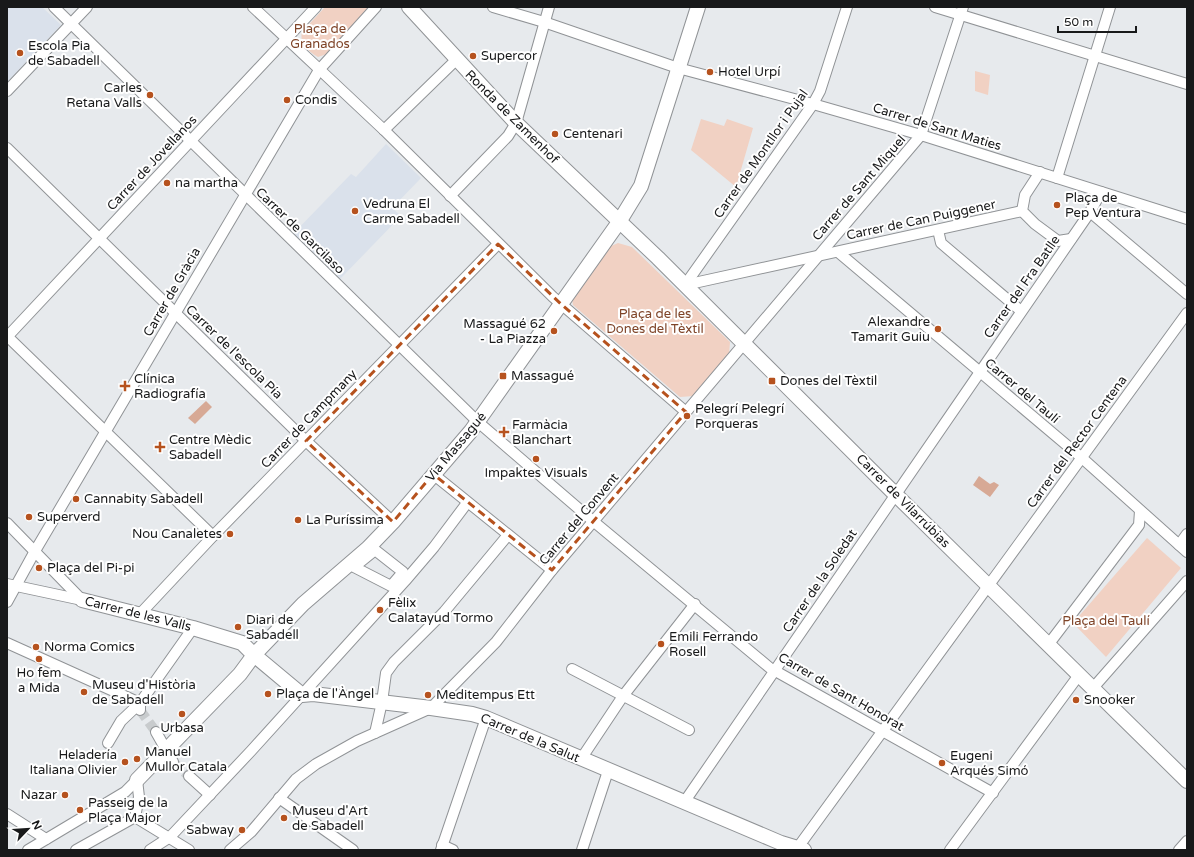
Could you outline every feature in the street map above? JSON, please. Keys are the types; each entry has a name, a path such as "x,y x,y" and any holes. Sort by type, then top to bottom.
{"street":[{"name":"Carrer de Garcilaso","path":"54,7 478,422 594,521"},
{"path":"7,92 87,7"},
{"path":"253,7 384,130 498,244 561,304 686,412"},
{"name":"Carrer de Jovellanos","path":"7,337 316,7"},
{"name":"Carrer de Gràcia","path":"7,602 12,585 35,551 244,194 319,70 376,7"},
{"name":"Ronda de Zamenhof","path":"409,7 456,60 516,123 619,222"},
{"name":"Carrer de Sant Maties","path":"493,7 544,22 678,68 814,104 921,135 1187,219"},
{"path":"450,196 508,136 516,123 549,7"},
{"name":"Via Massagué","path":"137,780 170,756 259,651 303,604 368,548 393,522 478,422 619,222 641,186 698,7"},
{"name":"Carrer de Montllor i Pujal","path":"685,285 814,104 820,91 847,7"},
{"path":"935,7 962,11 1187,84"},
{"path":"1057,178 1110,7"},
{"name":"Carrer de Sant Miquel","path":"744,343 921,135 962,11"},
{"path":"384,130 456,60"},
{"name":"Carrer de l'escola Pía","path":"7,148 306,441 393,522"},
{"path":"1040,172 1025,195 1022,211 1035,224 1058,241 1071,239"},
{"name":"Carrer del Fra Batlle","path":"895,494 1090,212 1101,192"},
{"name":"Carrer de Can Puiggener","path":"685,285 1022,211"},
{"path":"1090,212 1187,294"},
{"name":"Carrer de Vilarrúbias","path":"619,222 744,343 895,494 1187,781"},
{"path":"938,230 941,243 1021,311"},
{"name":"Carrer de Campmany","path":"140,614 213,536 498,244"},
{"name":"Carrer del Taulí","path":"838,252 979,373 1082,458 1187,552"},
{"name":"Carrer del Rector Centena","path":"799,850 883,731 1187,313"},
{"path":"7,337 106,430 213,536"},
{"name":"Carrer del Convent","path":"430,708 496,642 552,570 744,343"},
{"path":"433,474 467,503 552,570"},
{"name":"Carrer de la Soledat","path":"685,801 895,494"},
{"path":"150,850 170,837 302,695 434,547 467,503"},
{"path":"1048,645 1139,525 1140,510"},
{"name":"Carrer de Sant Honorat","path":"594,521 775,671 993,793"},
{"path":"7,523 82,600"},
{"path":"1179,545 1187,534"},
{"path":"375,733 382,702 386,673 394,662 444,612 508,535"},
{"path":"1093,688 1187,581"},
{"name":"Carrer de les Valls","path":"12,585 82,600 193,628 242,643 259,651"},
{"path":"581,759 623,696 696,604"},
{"path":"108,743 121,721 140,707 193,628"},
{"path":"7,643 140,707"},
{"path":"259,651 302,695"},
{"path":"572,669 689,730"},
{"path":"950,850 1079,674"},
{"name":"Carrer de la Salut","path":"302,695 314,694 382,702 472,714 486,718 608,771 685,801 799,850"},
{"path":"230,850 252,832 296,779 316,764 357,741 430,708"},
{"path":"454,850 441,847 486,718"},
{"path":"156,732 170,756"},
{"path":"582,850 608,771"},
{"path":"189,776 210,795"},
{"path":"76,850 135,817 139,797 137,780"},
{"path":"28,850 125,792 137,780"},
{"path":"279,798 353,850"},
{"path":"7,814 46,839"},
{"path":"135,817 189,850"},
{"path":"1179,850 1187,841"}],"highlighted area":[{"path":"498,244 561,304 686,412 552,570 433,474 393,522 306,441"}],"shaded area":[{"name":"Escola Pia de Sabadell","path":"7,7 42,7 61,25 7,82"},
{"name":"Vedruna El Carme Sabadell","path":"386,144 421,178 392,208 401,216 340,279 293,234 351,174 356,177"},
{"path":"206,401 212,407 195,424 188,418"},
{"path":"979,476 990,484 994,482 999,485 990,497 973,485"}],"green space":[{"name":"Plaça de Granados","path":"325,7 371,7 327,54 318,57 308,50 303,43 301,36 302,32"},
{"path":"975,71 990,75 988,95 975,91"},
{"path":"701,119 724,126 727,119 753,128 736,187 691,150"},
{"name":"Plaça de les Dones del Tèxtil","path":"618,243 632,247 730,342 729,355 694,396 680,397 573,305 572,299 609,247"},
{"name":"Plaça del Taulí","path":"1147,538 1181,568 1106,657 1073,623"}],"tunnel":[{"path":"140,710 156,732"},
{"path":"173,762 189,776"}],"place":[{"name":"Escola Pia de Sabadell","path":"20,53"},
{"name":"Supercor","path":"473,56"},
{"name":"Hotel Urpí","path":"710,72"},
{"name":"Carles Retana Valls","path":"150,95"},
{"name":"Condis","path":"287,100"},
{"name":"Centenari","path":"555,134"},
{"name":"na martha","path":"167,183"},
{"name":"Plaça de Pep Ventura","path":"1057,205"},
{"name":"Vedruna El Carme Sabadell","path":"355,211"},
{"name":"Alexandre Tamarit Guiu","path":"938,329"},
{"name":"Massagué 62 - La Piazza","path":"554,331"},
{"name":"Massagué","path":"503,376"},
{"name":"Dones del Tèxtil","path":"772,381"},
{"name":"Clínica Radiografía","path":"125,386"},
{"name":"Pelegrí Pelegrí Porqueras","path":"687,416"},
{"name":"Farmàcia Blanchart","path":"504,432"},
{"name":"Centre Mèdic Sabadell","path":"160,447"},
{"name":"Impaktes Visuals","path":"536,459"},
{"name":"Cannabity Sabadell","path":"76,499"},
{"name":"Superverd","path":"29,517"},
{"name":"La Puríssima","path":"298,520"},
{"name":"Nou Canaletes","path":"230,534"},
{"name":"Plaça del Pi-pi","path":"39,568"},
{"name":"Fèlix Calatayud Tormo","path":"380,610"},
{"name":"Diari de Sabadell","path":"238,627"},
{"name":"Emili Ferrando Rosell","path":"661,644"},
{"name":"Norma Comics","path":"36,647"},
{"name":"Ho fem a Mida","path":"39,659"},
{"name":"Museu d'Història de Sabadell","path":"84,692"},
{"name":"Plaça de l'Àngel","path":"268,694"},
{"name":"Meditempus Ett","path":"428,695"},
{"name":"Snooker","path":"1076,700"},
{"name":"Urbasa","path":"182,714"},
{"name":"Manuel Mullor Catala","path":"137,759"},
{"name":"Heladería Italiana Olivier","path":"125,762"},
{"name":"Eugeni Arqués Simó","path":"942,763"},
{"name":"Nazar","path":"65,795"},
{"name":"Passeig de la Plaça Major","path":"80,810"},
{"name":"Museu d'Art de Sabadell","path":"284,818"},
{"name":"Sabway","path":"242,830"}]}
